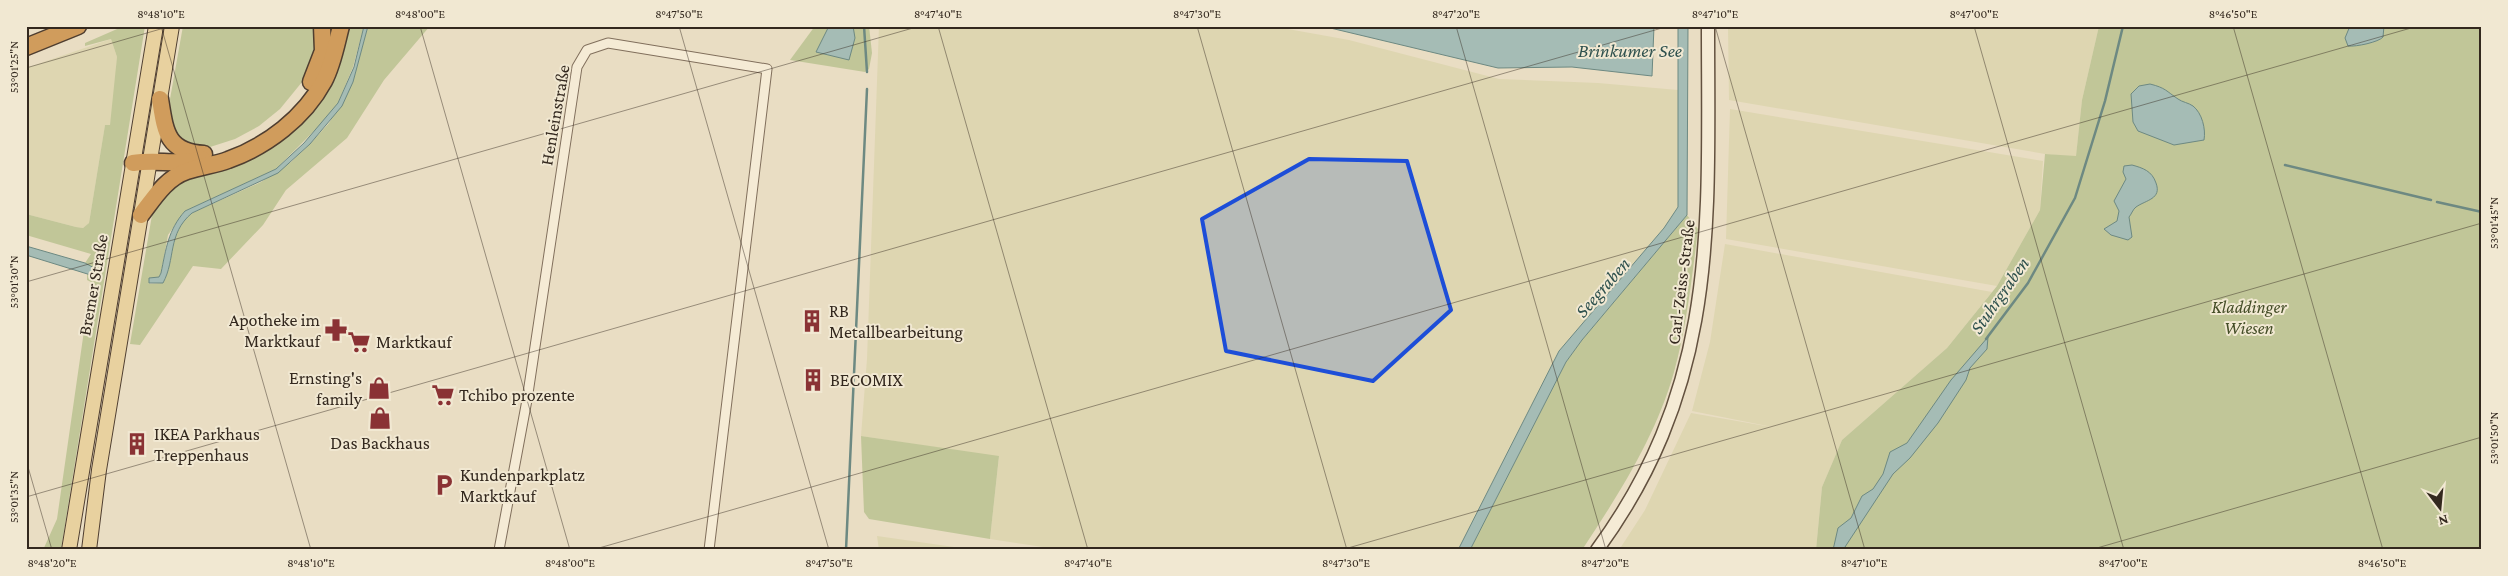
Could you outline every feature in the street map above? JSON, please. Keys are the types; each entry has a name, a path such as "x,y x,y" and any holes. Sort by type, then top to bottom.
{"highway":[{"path":"26,47 78,26"},
{"path":"144,164 192,161 221,152 265,131 283,117 296,103 312,80 321,58 324,42 322,26"},
{"path":"141,214 161,188 186,171 229,160 279,133 300,114 323,82 331,64 340,26"},
{"path":"160,99 166,132 179,148 196,154 221,152"},
{"path":"144,164 186,171"}],"main road":[{"name":"Bremer Straße","path":"89,550 99,470 141,214 156,26"},
{"name":"Bremer Straße","path":"69,550 144,164 160,99 172,26"},
{"name":"Carl-Zeiss-Straße","path":"1597,550 1626,508 1658,449 1672,412 1690,352 1702,288 1706,241 1708,26"}],"street":[{"name":"Henleinstraße","path":"499,550 527,400 577,67 587,50 608,43 767,68 709,550"}],"highlighted area":[{"path":"1309,159 1407,161 1451,310 1373,381 1226,351 1202,219"}],"shaded area":[{"path":"879,26 1271,26 1349,40 1499,79 1598,83 1678,90 1678,207 1664,228 1559,351 1458,550 1063,550 990,539 999,457 861,436 867,359"},
{"path":"1728,26 2099,26 2082,100 2076,157 2045,154 1729,100"},
{"path":"111,39 117,57 115,95 110,126 105,125 89,223 83,228 76,227 26,214 26,68"},
{"path":"1730,109 2043,161 2040,210 1997,286 1726,239"},
{"path":"1725,244 1992,292 1947,348 1842,440 1822,487 1816,550 1619,550 1645,510 1691,413 1783,429 1692,411 1710,342"},
{"path":"877,536 975,550 879,550"}],"green space":[{"path":"124,26 145,26 61,550 43,550 57,519 91,282 87,280 87,274 94,276 98,270 85,263 91,254 26,235 26,214 83,228 89,223 105,125 110,125 117,57 111,39 85,46 85,43"},
{"path":"183,26 316,26 318,29 311,71 280,109 259,126 235,139 207,148 181,141 171,127 170,99"},
{"path":"348,26 364,26 353,67 338,103 328,117 276,169 185,211 168,235 161,273 159,277 153,278 149,284 163,283 178,229 192,213 261,182 291,162 329,123 353,82 368,26 430,26 384,80 347,138 286,190 263,225 221,269 193,266 140,345 130,344 152,215 156,203 183,179 280,140"},
{"path":"815,26 869,26 872,53 869,69 865,72 790,60"},
{"name":"Kladdinger Wiesen","path":"2099,26 2482,26 2482,550 1816,550 1822,487 1842,440 1947,348 1997,286 2040,210 2045,154 2076,156 2082,100"},
{"path":"1687,215 1698,229 1686,319 1674,372 1647,442 1623,486 1596,529 1582,550 1470,550 1566,362 1582,340"},
{"path":"861,436 999,456 990,539 869,519 864,512"}],"water":[{"path":"364,26 368,26 353,82 342,106 310,144 278,173 192,213 184,221 175,238 170,265 163,283 149,283 149,278 159,277 161,273 171,233 185,211 276,169 304,143 338,103 354,67"},
{"path":"829,26 853,26 855,38 849,60 816,52"},
{"name":"Brinkumer See","path":"1322,26 1654,26 1652,76 1572,67 1498,68"},
{"path":"1678,26 1688,26 1687,215 1582,340 1566,362 1470,550 1458,550 1559,351 1664,228 1678,207"},
{"path":"2350,26 2384,26 2383,37 2367,44 2348,46 2345,38"},
{"path":"2150,84 2163,88 2196,109 2203,122 2204,140 2174,145 2138,131 2133,122 2131,94 2139,86"},
{"path":"2132,165 2150,173 2156,183 2157,193 2136,207 2129,217 2132,237 2128,240 2111,235 2104,229 2117,221 2119,211 2114,201 2126,179 2123,172 2124,166"},
{"path":"26,246 85,263 98,270 98,275 94,276 26,255"},
{"path":"1988,337 1987,349 1970,368 1966,380 1938,423 1910,458 1893,474 1843,550 1833,550 1838,528 1851,518 1862,496 1873,489 1883,474 1890,452 1907,443 1951,380"}],"waterway":[{"path":"864,26 867,72"},
{"name":"Stuhrgraben","path":"1986,339 2028,283 2075,198 2105,101 2123,26"},
{"path":"846,550 867,89"},
{"path":"2285,165 2431,200"},
{"path":"2437,202 2482,212"}],"place":[{"name":"RB Metallbearbeitung","path":"812,321"},
{"name":"Apotheke im Marktkauf","path":"336,330"},
{"name":"Marktkauf","path":"359,342"},
{"name":"BECOMIX","path":"813,380"},
{"name":"Ernsting's family","path":"379,388"},
{"name":"Tchibo prozente","path":"443,395"},
{"name":"Das Backhaus","path":"380,418"},
{"name":"IKEA Parkhaus Treppenhaus","path":"137,444"},
{"name":"Kundenparkplatz Marktkauf","path":"444,485"}],"water label":[{"name":"Seegraben","path":"1602,287"}]}
